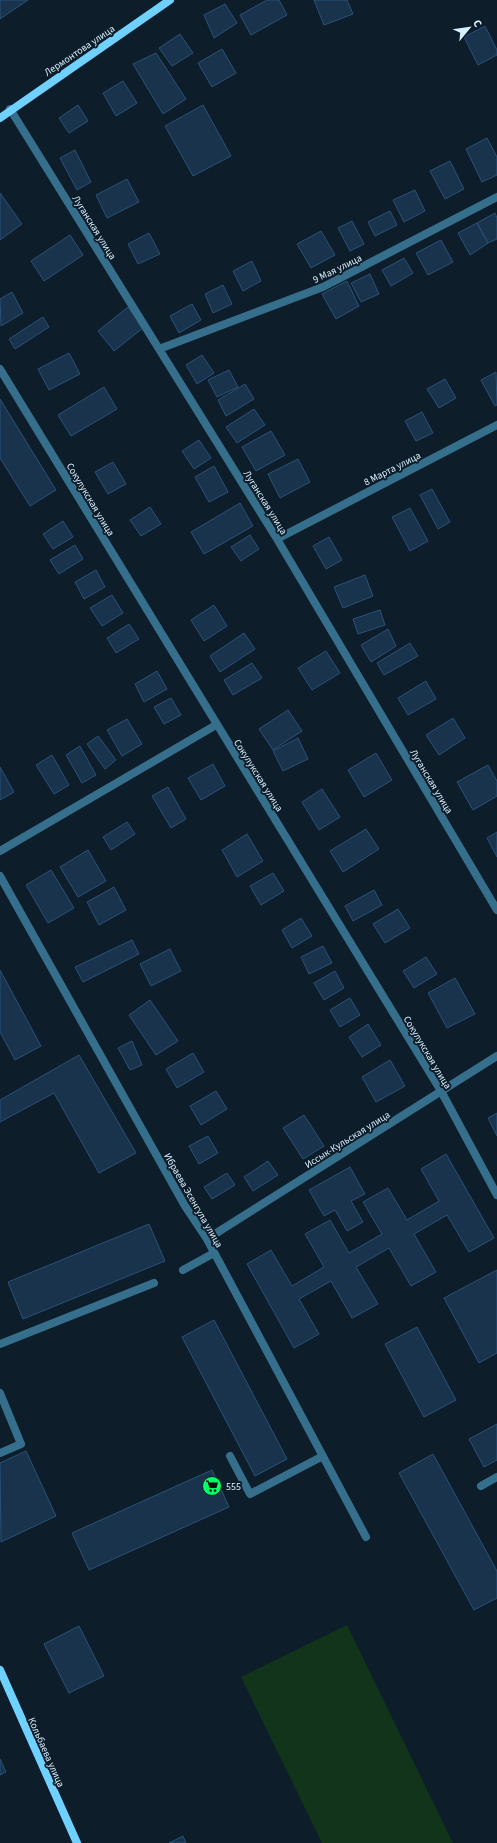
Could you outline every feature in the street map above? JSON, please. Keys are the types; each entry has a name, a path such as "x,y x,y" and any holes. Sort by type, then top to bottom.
{"main road":[{"name":"Лермонтова улица","path":"0,118 170,0"},
{"name":"Кольбаева улица","path":"0,1670 77,1843"}],"street":[{"name":"Луганская улица","path":"10,110 277,539 497,910"},
{"name":"9 Мая улица","path":"159,349 323,287 497,197"},
{"name":"Сокулукская улица","path":"0,369 216,725 441,1091 497,1195"},
{"name":"8 Марта улица","path":"277,539 497,424"},
{"path":"0,851 216,725"},
{"name":"Ибраева Эсенгула улица","path":"0,876 181,1199 207,1239 366,1536"},
{"name":"Иссык-Кульская улица","path":"207,1239 497,1056"},
{"path":"183,1270 214,1253"},
{"path":"0,1344 154,1283"},
{"path":"0,1393 22,1444 0,1453"},
{"path":"230,1456 250,1494 323,1456"},
{"path":"481,1486 497,1477"}],"green space":[{"path":"347,1625 453,1843 322,1843 241,1677"}],"building":[{"path":"0,0 28,0 0,19"},
{"path":"267,0 279,0 287,15 251,35 240,15"},
{"path":"314,0 347,0 353,14 324,25"},
{"path":"225,4 237,23 214,38 204,15"},
{"path":"485,26 497,50 497,55 478,65 464,37"},
{"path":"180,34 193,53 172,66 159,48"},
{"path":"222,49 236,73 212,87 198,63"},
{"path":"156,53 186,99 163,114 133,64"},
{"path":"123,81 137,103 116,116 103,93"},
{"path":"78,105 88,121 69,133 59,118"},
{"path":"203,105 231,156 193,176 165,126"},
{"path":"487,138 497,157 497,175 482,182 466,149"},
{"path":"75,150 91,182 77,190 60,158"},
{"path":"450,161 464,189 445,199 430,171"},
{"path":"127,179 139,202 107,218 96,195"},
{"path":"415,190 425,211 404,222 393,200"},
{"path":"0,193 22,224 0,240"},
{"path":"390,211 397,225 375,236 368,222"},
{"path":"495,213 497,218 497,239 488,243 477,223"},
{"path":"352,221 364,244 350,251 338,228"},
{"path":"477,223 488,243 470,255 458,233"},
{"path":"321,231 335,255 311,268 297,244"},
{"path":"149,233 160,254 138,264 128,244"},
{"path":"70,235 83,255 44,281 31,261"},
{"path":"441,240 453,262 428,275 416,253"},
{"path":"404,258 413,273 391,286 382,270"},
{"path":"252,261 261,281 243,291 233,271"},
{"path":"370,274 379,294 361,302 351,283"},
{"path":"347,281 359,306 336,319 322,294"},
{"path":"223,285 232,304 213,313 205,294"},
{"path":"12,292 23,313 1,326 0,299"},
{"path":"192,304 201,320 179,333 170,316"},
{"path":"128,307 144,327 114,351 98,331"},
{"path":"43,317 49,327 15,349 9,339"},
{"path":"69,353 80,374 49,390 38,369"},
{"path":"202,355 214,373 197,384 186,365"},
{"path":"229,370 238,387 217,397 208,380"},
{"path":"496,372 497,405 495,406 481,380"},
{"path":"445,379 456,398 439,408 427,389"},
{"path":"245,384 254,399 226,416 218,400"},
{"path":"104,387 117,409 71,436 58,415"},
{"path":"0,399 56,490 30,506 0,458"},
{"path":"254,409 265,425 237,443 226,427"},
{"path":"422,412 433,433 416,441 405,421"},
{"path":"271,431 285,455 256,471 242,447"},
{"path":"199,440 211,458 194,469 182,451"},
{"path":"298,459 310,482 280,498 268,474"},
{"path":"113,462 126,484 108,494 95,472"},
{"path":"214,466 228,492 209,502 195,477"},
{"path":"432,489 450,522 438,529 420,495"},
{"path":"240,503 253,526 204,554 191,532"},
{"path":"150,507 161,524 141,536 130,520"},
{"path":"410,508 428,541 410,551 392,517"},
{"path":"63,521 73,537 53,549 43,534"},
{"path":"250,535 259,549 241,561 231,547"},
{"path":"329,537 342,560 326,569 313,546"},
{"path":"75,545 83,559 59,574 50,560"},
{"path":"96,570 105,587 84,599 75,582"},
{"path":"365,575 373,596 343,608 334,587"},
{"path":"112,595 123,613 102,626 90,608"},
{"path":"214,605 227,626 204,641 191,620"},
{"path":"380,610 385,625 358,634 353,619"},
{"path":"129,624 139,639 116,653 107,638"},
{"path":"388,629 396,646 371,662 361,645"},
{"path":"244,633 255,649 220,672 210,656"},
{"path":"410,643 418,656 384,675 377,663"},
{"path":"326,651 340,673 312,690 298,668"},
{"path":"252,663 262,678 233,695 224,680"},
{"path":"157,671 167,689 144,702 135,684"},
{"path":"426,681 436,699 408,715 398,698"},
{"path":"171,698 181,715 164,724 154,707"},
{"path":"288,710 302,731 273,750 259,729"},
{"path":"453,718 465,738 439,755 426,735"},
{"path":"127,719 142,744 122,756 107,730"},
{"path":"98,736 116,760 105,769 87,744"},
{"path":"298,738 308,759 283,771 273,751"},
{"path":"80,746 96,775 82,783 66,755"},
{"path":"376,753 392,780 364,797 348,770"},
{"path":"52,755 69,785 54,794 36,765"},
{"path":"213,764 225,786 201,800 188,778"},
{"path":"488,765 497,781 497,796 473,810 457,782"},
{"path":"0,767 14,792 0,800"},
{"path":"168,787 186,819 171,828 152,796"},
{"path":"322,789 340,817 319,830 302,802"},
{"path":"127,822 135,834 111,850 103,837"},
{"path":"366,829 379,849 343,872 330,851"},
{"path":"497,832 497,857 487,838"},
{"path":"247,834 263,861 237,877 222,850"},
{"path":"88,850 106,881 78,897 60,867"},
{"path":"51,870 74,908 48,923 26,885"},
{"path":"273,873 284,891 261,905 250,886"},
{"path":"114,887 126,910 99,925 87,902"},
{"path":"374,890 382,905 353,921 345,906"},
{"path":"398,909 410,928 385,943 373,924"},
{"path":"301,918 312,936 292,948 282,930"},
{"path":"132,940 139,954 83,982 75,967"},
{"path":"323,946 332,963 309,974 301,957"},
{"path":"170,949 181,971 151,986 140,964"},
{"path":"426,957 437,974 414,988 403,971"},
{"path":"0,970 41,1046 15,1060 0,1032"},
{"path":"335,971 344,988 324,1000 314,983"},
{"path":"455,978 475,1014 447,1028 428,993"},
{"path":"350,998 360,1015 340,1027 330,1010"},
{"path":"150,1000 178,1041 156,1055 129,1015"},
{"path":"368,1024 381,1045 362,1057 349,1037"},
{"path":"132,1041 142,1065 130,1070 118,1048"},
{"path":"193,1053 204,1072 177,1088 166,1069"},
{"path":"79,1055 136,1153 99,1173 54,1093 0,1122 0,1100"},
{"path":"390,1060 405,1086 376,1102 362,1077"},
{"path":"216,1091 227,1109 201,1125 190,1106"},
{"path":"497,1113 497,1136 488,1118"},
{"path":"304,1115 324,1146 303,1159 283,1128"},
{"path":"208,1136 218,1153 199,1164 189,1146"},
{"path":"446,1154 494,1238 469,1252 447,1215 414,1234 436,1272 411,1286 389,1248 356,1267 378,1304 352,1318 331,1281 299,1299 319,1334 294,1348 247,1264 271,1250 292,1286 324,1267 305,1234 330,1220 349,1253 382,1234 363,1202 388,1188 407,1220 439,1201 421,1169"},
{"path":"268,1161 278,1175 253,1191 244,1177"},
{"path":"350,1167 365,1194 351,1201 363,1222 347,1231 335,1210 324,1216 309,1190"},
{"path":"227,1173 235,1185 212,1199 204,1187"},
{"path":"149,1224 165,1261 23,1319 8,1282"},
{"path":"497,1270 497,1353 479,1363 444,1298"},
{"path":"214,1320 287,1459 255,1476 182,1337"},
{"path":"417,1327 456,1400 424,1417 385,1344"},
{"path":"497,1424 497,1460 484,1467 469,1439"},
{"path":"26,1451 56,1516 1,1542 0,1463"},
{"path":"433,1454 497,1571 497,1598 474,1610 399,1473"},
{"path":"212,1470 229,1507 89,1570 72,1533"},
{"path":"79,1626 104,1676 69,1693 44,1644"},
{"path":"0,1759 6,1772 0,1775"},
{"path":"183,1836 186,1843 169,1843"}],"place":[{"name":"555","path":"212,1486"}]}
